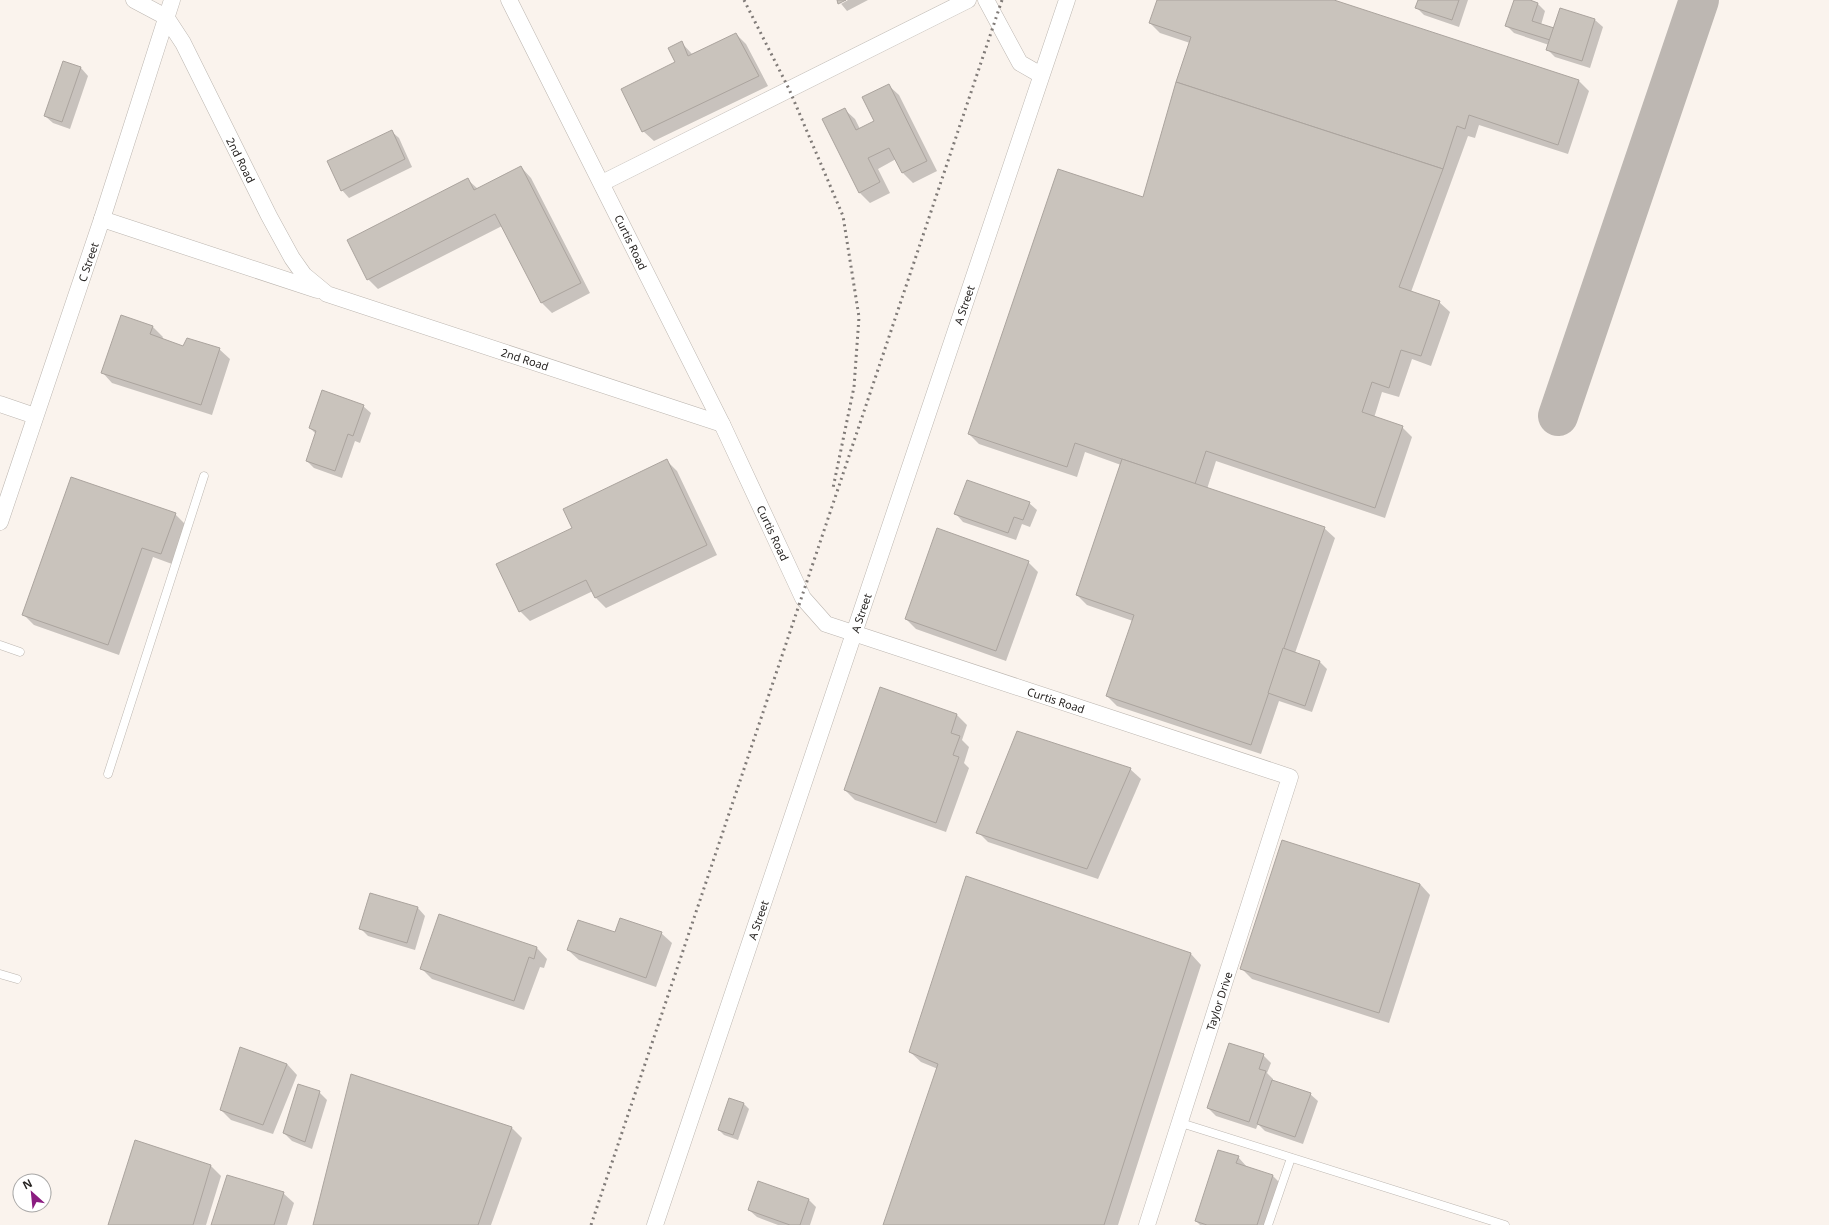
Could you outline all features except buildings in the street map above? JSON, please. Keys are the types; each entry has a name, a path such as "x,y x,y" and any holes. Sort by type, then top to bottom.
{"street":[{"path":"134,0 166,17"},
{"name":"C Street","path":"0,522 102,219 172,0"},
{"name":"Curtis Road","path":"509,0 722,424 803,598 826,624 1290,777"},
{"path":"602,183 968,0"},
{"path":"986,0 1020,63 1041,75"},
{"name":"A Street","path":"655,1225 1067,0"},
{"name":"2nd Road","path":"166,17 182,43 269,216 292,258 304,275 328,294"},
{"name":"2nd Road","path":"102,219 722,424"},
{"path":"0,404 35,416"},
{"name":"Taylor Drive","path":"1147,1225 1181,1123 1290,777"}],"lane":[{"path":"108,774 204,476"},
{"path":"0,645 20,652"},
{"path":"0,974 17,979"},
{"path":"1181,1123 1505,1225"},
{"path":"1268,1225 1291,1158"}],"taxiway":[{"path":"1558,416 1699,0"}],"railway":[{"path":"744,0 789,89 843,216 859,317 854,387 833,488"},
{"path":"591,1225 1002,0"}]}
